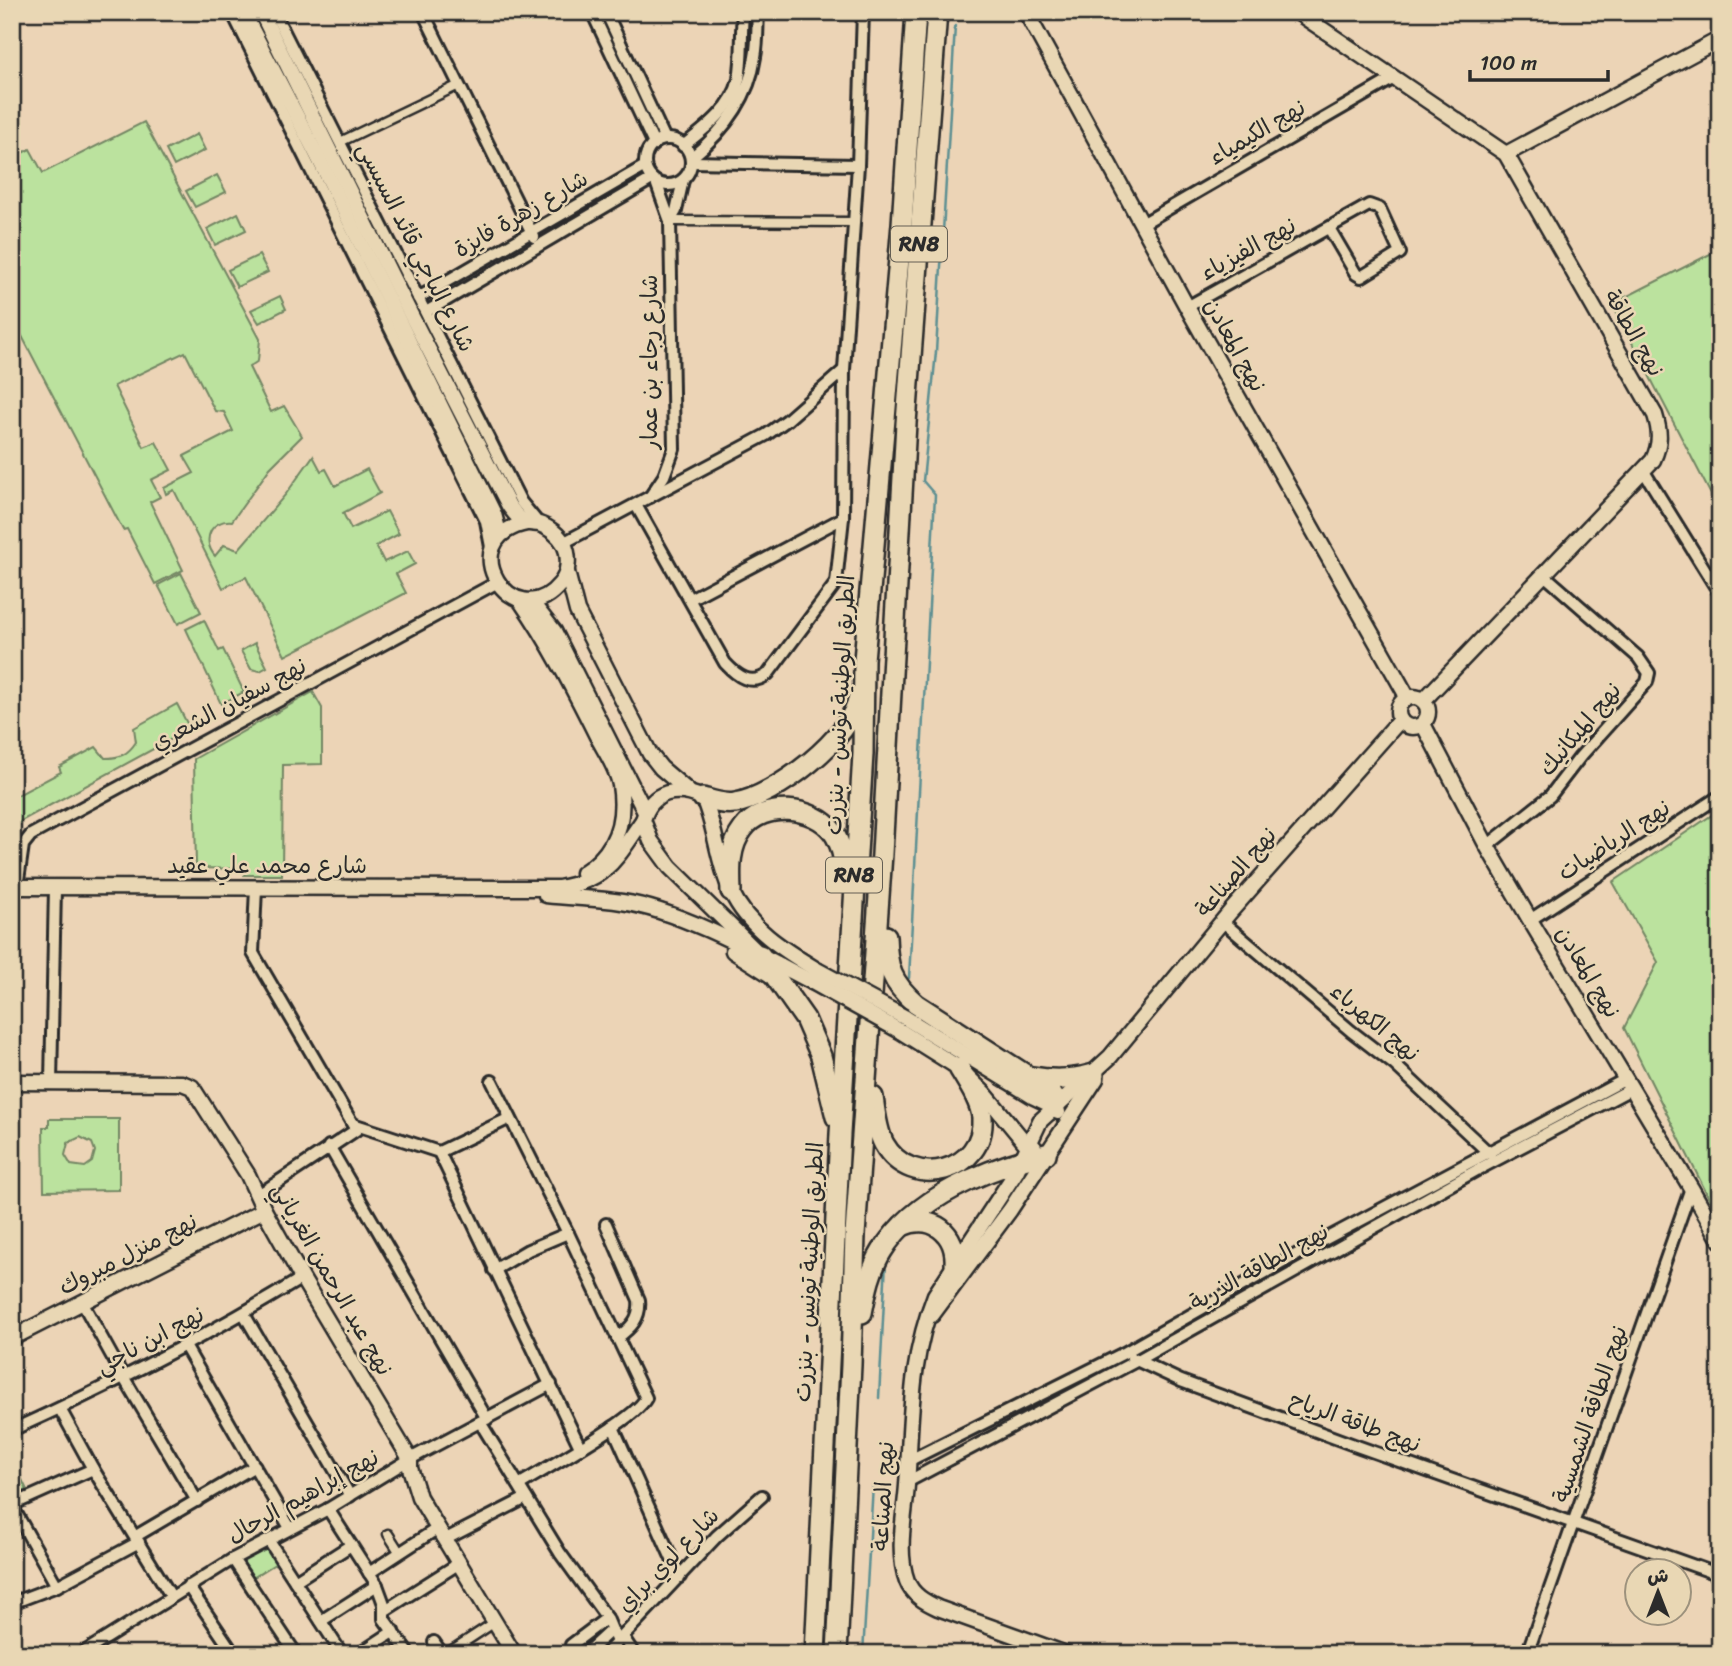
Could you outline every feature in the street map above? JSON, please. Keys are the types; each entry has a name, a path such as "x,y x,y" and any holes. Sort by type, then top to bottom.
{"highway":[{"name":"RN8","path":"906,12 903,61 910,96"},
{"name":"الطريق الوطنية تونس - بنزرت","path":"815,1654 840,1134 863,754 864,660 902,224 916,12"},
{"name":"الطريق الوطنية تونس - بنزرت","path":"837,1654 855,1235 882,854 905,423 937,12"},
{"path":"933,71 943,53 950,12"},
{"path":"695,794 722,803 751,799 816,758 842,733 850,718 858,700 864,660"},
{"path":"731,891 731,854 743,828 756,818 771,812 799,811 820,820 833,832 841,849 852,910"},
{"path":"882,854 887,957 894,980 902,992 916,1004 1048,1090 1055,1107"},
{"path":"760,955 805,1019 821,1056 840,1134"},
{"path":"869,1058 874,1106 883,1142 900,1162 916,1170 930,1172 954,1167 965,1158 981,1128 982,1115 959,1068"},
{"path":"1025,1076 1050,1081 1094,1074"},
{"path":"851,1364 867,1287 882,1250 901,1226 946,1192 1025,1152 1049,1149"},
{"path":"901,1226 922,1221 941,1228 953,1245 955,1265"}],"street":[{"path":"232,12 486,521 494,546"},
{"path":"243,12 318,157 494,514 498,529 490,568 496,583 507,594 525,600 554,631 644,816 651,841 670,867 760,955"},
{"path":"261,12 503,494 515,515 553,531 563,543 568,557 564,577 548,595 525,600"},
{"name":"شارع الباجي قائد السبسي","path":"274,12 533,524"},
{"path":"423,12 539,246"},
{"path":"592,12 659,142"},
{"path":"606,12 659,142"},
{"path":"684,145 709,126 729,103 739,80 743,12"},
{"path":"691,160 714,139 736,109 748,86 755,57 758,12"},
{"path":"636,505 725,663 745,679 762,679 834,588 843,518 845,370 858,165 863,12"},
{"name":"نهج المعادن","path":"1026,12 1187,307 1408,698"},
{"path":"1297,12 1506,155 1720,38"},
{"name":"نهج الكيمياء","path":"1142,224 1394,78"},
{"path":"340,142 459,85"},
{"path":"675,140 684,145 691,160 690,169 683,180 665,185 654,181 645,166 645,158 659,142 675,140"},
{"name":"نهج الطاقة","path":"1423,701 1653,460 1658,450 1659,429 1654,415 1506,155"},
{"path":"691,160 858,165"},
{"name":"شارع زهرة فايزة","path":"418,298 645,166"},
{"name":"شارع رجاء بن عمار","path":"670,221 676,211 683,180"},
{"name":"شارع زهرة فايزة","path":"426,312 654,181"},
{"name":"شارع رجاء بن عمار","path":"650,498 664,477 674,449 670,221 654,181"},
{"name":"نهج الفيزياء","path":"1187,307 1369,205 1380,209 1400,253 1361,277 1356,274 1329,228"},
{"path":"670,221 855,222"},
{"path":"563,543 766,435 845,370"},
{"path":"1643,470 1720,594"},
{"path":"690,599 843,518"},
{"path":"494,546 505,531 515,525 533,524"},
{"name":"نهج الميكانيك","path":"1487,846 1550,796 1580,757 1647,682 1648,673 1638,657 1543,574"},
{"path":"564,577 577,611 650,754 671,778 695,794 710,814 731,891 755,925 815,976"},
{"name":"نهج سفيان الشعري","path":"15,887 23,845 31,835 496,583"},
{"path":"525,600 618,778 621,801 618,827 610,850 598,864 580,875 543,887"},
{"path":"1408,698 1423,701 1428,712 1423,724 1408,727 1400,720 1398,709 1408,698"},
{"name":"نهج الصناعة","path":"1066,1654 938,1608 915,1594 908,1584 902,1556 911,1394 917,1354 935,1295 999,1200 1040,1121 1110,1057 1223,922 1400,720"},
{"name":"نهج المعادن","path":"1423,724 1487,846 1720,1240"},
{"path":"522,889 583,884 605,870 662,795 675,790 695,794"},
{"name":"نهج الرياضيات","path":"1530,920 1720,796"},
{"name":"شارع محمد علي عقيد","path":"15,887 522,889"},
{"path":"51,1082 55,888"},
{"path":"256,888 253,953 356,1130 257,1196"},
{"path":"522,889 537,895 624,902 655,910 815,976 1055,1107 1062,1121 1062,1130"},
{"name":"نهج الكهرباء","path":"1223,922 1395,1065 1492,1156"},
{"path":"690,924 778,980"},
{"path":"902,1024 959,1068 985,1094 1025,1152"},
{"name":"نهج الصناعة","path":"927,1321 1010,1210 1110,1057"},
{"path":"492,1081 646,1398 642,1406 613,1427 519,1485"},
{"name":"نهج عبد الرحمن الغرياني","path":"12,1083 182,1083 192,1087 248,1175 302,1278 410,1459 419,1497 514,1654"},
{"name":"نهج الطاقة الذرية","path":"908,1461 1124,1353 1301,1252 1628,1084"},
{"path":"353,1124 439,1152 510,1118"},
{"path":"329,1146 526,1498 607,1618 610,1631 634,1654"},
{"path":"439,1152 580,1447"},
{"name":"نهج الطاقة الذرية","path":"907,1482 1136,1360 1492,1156"},
{"name":"نهج الطاقة الشمسية","path":"1527,1654 1691,1188"},
{"name":"نهج منزل مبروك","path":"12,1338 264,1210"},
{"path":"606,1224 639,1300 640,1309 637,1319 617,1338"},
{"path":"494,1270 528,1250 568,1233"},
{"name":"نهج ابن ناجي","path":"12,1430 124,1378 244,1314 302,1278"},
{"path":"82,1302 197,1501"},
{"path":"244,1314 350,1496"},
{"path":"185,1346 290,1528"},
{"name":"نهج طاقة الرياح","path":"1124,1353 1181,1381 1720,1575"},
{"name":"نهج إبراهيم الرحال","path":"81,1654 233,1559 328,1509 410,1459 551,1384"},
{"path":"60,1409 93,1469 171,1596"},
{"path":"613,1427 680,1577"},
{"path":"12,1603 57,1586 255,1466"},
{"path":"57,1586 12,1506 93,1469"},
{"name":"شارع لوي براي","path":"606,1654 718,1536 761,1496"},
{"path":"369,1573 400,1553 526,1498"},
{"path":"328,1509 377,1585 384,1619 409,1654"},
{"path":"387,1534 400,1553"},
{"path":"270,1541 342,1654"},
{"path":"295,1581 351,1545"},
{"path":"233,1559 296,1654"},
{"path":"384,1611 458,1564"},
{"path":"321,1621 377,1585"},
{"path":"188,1586 234,1654"},
{"path":"571,1654 571,1645 607,1618"},
{"path":"434,1642 444,1654 495,1622"},
{"path":"359,1654 394,1631"},
{"path":"585,1654 610,1631"}],"green space":[{"path":"144,122 260,339 258,361 249,367 271,412 284,406 302,436 270,468 232,521 219,523 210,532 211,550 215,556 224,545 238,550 286,494 313,456 321,471 326,469 335,486 367,469 380,493 343,513 351,529 387,511 399,534 376,546 384,562 408,551 415,564 396,574 406,593 285,656 246,577 223,588 174,490 166,494 164,488 194,473 184,456 233,431 224,412 215,411 185,352 114,386 144,447 156,442 171,470 151,480 160,497 150,502 183,570 155,584 127,529 123,530 12,317 12,158 30,149 43,173"},
{"path":"197,134 205,150 174,166 166,150"},
{"path":"217,175 226,192 195,207 186,191"},
{"path":"238,213 246,230 215,245 207,229"},
{"path":"1720,249 1720,512 1612,304"},
{"path":"259,255 268,272 237,287 228,270"},
{"path":"280,296 286,309 259,323 251,310"},
{"path":"181,573 201,612 178,624 158,585"},
{"path":"204,620 219,651 223,649 244,692 221,704 186,629"},
{"path":"255,643 267,667 260,671 251,669 241,651"},
{"path":"313,692 322,708 322,764 283,765 282,875 244,875 244,869 196,868 194,759"},
{"path":"177,704 190,729 21,821 12,841 12,798 61,772 59,767 96,747 105,758 124,754 136,742 134,728"},
{"path":"1712,815 1720,828 1720,1197 1711,1202 1624,1028 1658,962 1613,882"},
{"path":"49,1119 119,1119 119,1190 44,1191 43,1127 49,1127","holes":["80,1137 92,1143 95,1151 92,1162 85,1167 71,1165 65,1155 68,1143"]},
{"path":"16,1467 27,1490 12,1497 12,1469"},
{"path":"266,1544 278,1562 251,1579 239,1561"}],"waterway":[{"path":"909,978 935,495 923,481 936,352 955,26"},
{"path":"879,1398 886,1261"},
{"path":"863,1654 873,1485"}]}
